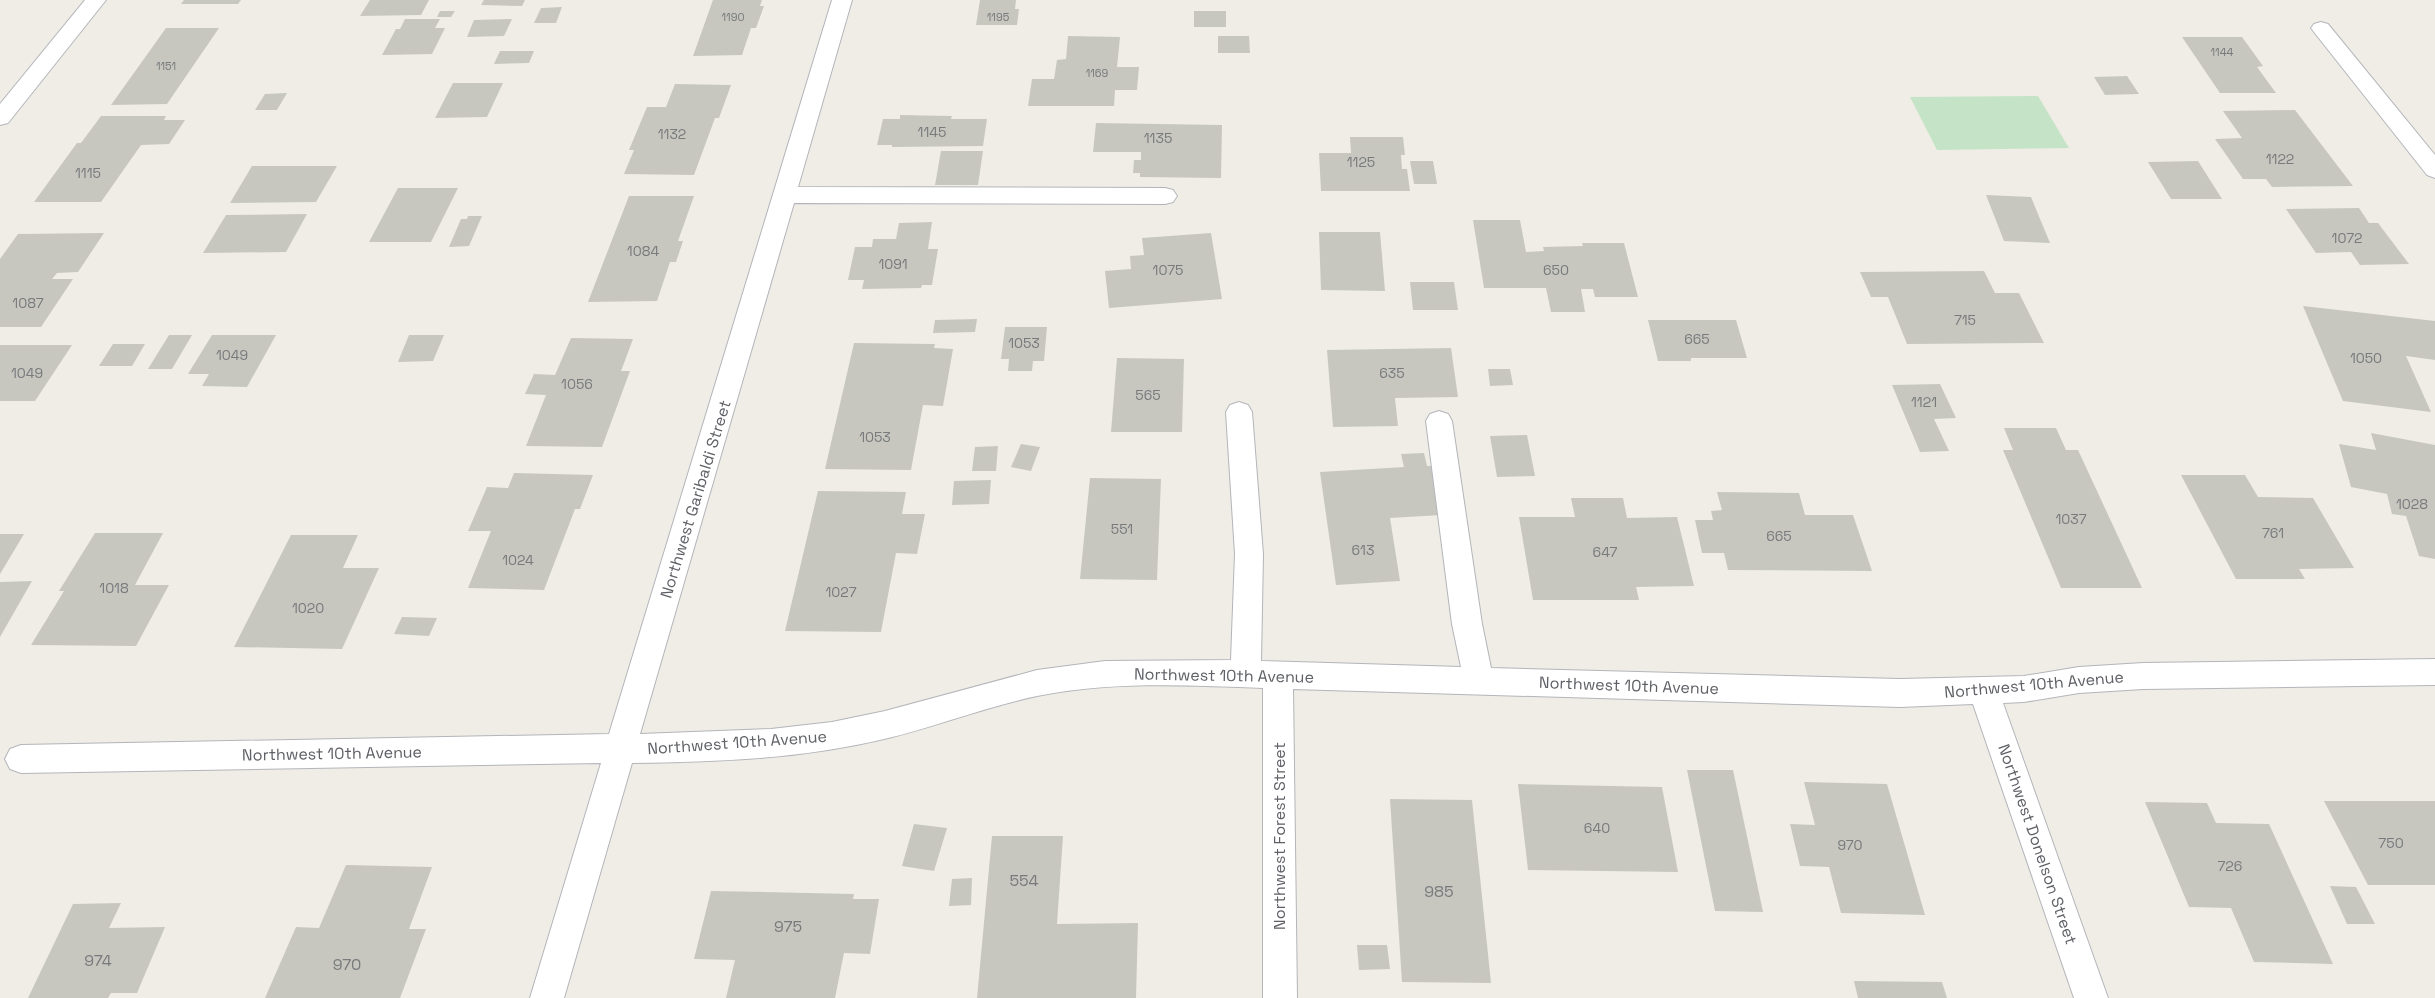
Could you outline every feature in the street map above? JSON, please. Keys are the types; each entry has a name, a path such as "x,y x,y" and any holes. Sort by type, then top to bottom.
{"street":[{"path":"0,118 96,0"},
{"name":"Northwest Garibaldi Street","path":"547,998 786,195 842,0"},
{"path":"2321,28 2435,170"},
{"path":"786,195 1165,196"},
{"path":"1239,412 1249,554 1246,674"},
{"path":"1439,421 1467,624 1479,680"},
{"name":"Northwest 10th Avenue","path":"21,759 687,748 832,736 885,725 1037,683 1105,674 1182,672 1278,674 1900,694 1984,691 2142,676 2435,672"},
{"name":"Northwest Forest Street","path":"1278,674 1280,998"},
{"name":"Northwest Donelson Street","path":"1984,691 2092,998"}],"green space":[{"path":"2038,96 2069,148 1937,150 1910,97"}],"building":[{"path":"184,0 241,0 238,4 181,4"},
{"path":"370,0 429,0 421,15 360,16"},
{"path":"484,0 525,0 522,6 481,5"},
{"path":"713,0 762,0 760,6 764,6 756,28 751,28 742,55 693,56"},
{"path":"980,0 1016,0 1015,9 1019,9 1017,25 976,25"},
{"path":"562,7 556,23 534,23 541,8"},
{"path":"440,11 455,11 451,17 437,17"},
{"path":"1194,11 1226,11 1226,27 1194,27"},
{"path":"405,19 440,19 435,28 445,28 432,54 382,55 396,29 400,29"},
{"path":"512,19 504,36 467,37 474,20"},
{"path":"166,28 219,28 167,104 111,105"},
{"path":"1068,36 1120,37 1117,67 1139,67 1137,90 1115,90 1114,106 1028,106 1032,79 1054,79 1057,60 1066,59"},
{"path":"1218,36 1249,36 1250,53 1218,53"},
{"path":"2182,37 2242,37 2263,66 2257,67 2276,93 2220,93"},
{"path":"500,51 534,51 529,63 494,64"},
{"path":"2127,76 2139,94 2105,95 2094,77"},
{"path":"453,83 503,83 487,117 435,118"},
{"path":"675,84 731,85 719,118 715,118 694,175 624,174 634,150 629,150 647,107 666,107"},
{"path":"287,93 277,110 255,110 265,94"},
{"path":"2295,110 2353,186 2272,187 2266,179 2243,179 2215,139 2242,138 2223,111"},
{"path":"900,115 952,116 951,119 987,119 983,146 892,147 892,145 877,145 883,119 900,119"},
{"path":"101,116 166,116 164,120 185,120 169,144 141,145 101,202 34,202 77,143 81,143"},
{"path":"1096,123 1222,125 1221,178 1140,177 1140,173 1133,173 1134,160 1141,160 1141,152 1093,152"},
{"path":"1350,137 1403,137 1405,155 1401,155 1402,169 1407,169 1410,191 1321,191 1319,153 1351,153"},
{"path":"941,151 983,151 978,185 935,185"},
{"path":"1410,161 1433,161 1437,184 1414,184"},
{"path":"2198,161 2222,199 2171,199 2148,162"},
{"path":"252,166 337,166 316,202 230,203"},
{"path":"398,188 458,188 431,242 369,242"},
{"path":"1986,195 2031,197 2050,243 2004,241"},
{"path":"629,196 694,196 678,241 683,241 676,262 670,262 657,301 588,302"},
{"path":"2359,208 2369,223 2378,223 2409,264 2360,265 2351,252 2316,253 2286,209"},
{"path":"307,214 286,252 203,253 226,215"},
{"path":"468,216 482,216 469,246 449,247 461,219 467,219"},
{"path":"1473,220 1520,220 1526,252 1544,251 1543,247 1583,246 1582,243 1624,243 1638,297 1595,297 1593,289 1581,289 1585,312 1551,312 1546,288 1484,288"},
{"path":"932,222 928,249 938,249 932,285 922,285 921,288 862,289 864,280 848,280 855,247 872,247 873,239 896,239 899,223"},
{"path":"1319,232 1380,232 1385,291 1321,290"},
{"path":"104,233 78,272 57,273 52,279 73,279 41,327 0,327 0,259 18,234"},
{"path":"1211,233 1222,299 1109,308 1105,271 1131,269 1130,256 1144,255 1142,238"},
{"path":"1984,271 1995,293 2019,293 2044,343 1907,344 1888,297 1871,297 1860,272"},
{"path":"1410,282 1454,282 1458,310 1413,310"},
{"path":"2303,306 2435,321 2435,360 2406,356 2431,412 2343,401"},
{"path":"977,319 975,332 933,333 935,320"},
{"path":"1648,320 1736,320 1747,358 1691,358 1691,361 1658,361"},
{"path":"1005,327 1047,327 1044,361 1033,361 1032,371 1008,371 1009,359 1001,359"},
{"path":"169,335 192,335 172,369 148,369"},
{"path":"212,335 276,335 247,387 202,386 209,374 188,374"},
{"path":"409,335 444,335 433,361 398,362"},
{"path":"571,338 633,339 621,371 630,371 602,447 526,446 546,395 525,394 534,374 555,375"},
{"path":"854,343 935,344 934,348 953,349 943,406 923,405 911,470 825,469"},
{"path":"113,344 145,344 132,366 99,366"},
{"path":"0,345 72,345 35,401 0,401"},
{"path":"1451,348 1458,397 1395,398 1398,426 1333,427 1327,350"},
{"path":"1117,358 1184,359 1182,432 1111,432"},
{"path":"1488,369 1510,369 1513,385 1490,386"},
{"path":"1940,384 1956,418 1934,419 1949,451 1920,452 1892,385"},
{"path":"2004,428 2056,428 2066,450 2078,450 2142,588 2061,588 2003,450 2013,450"},
{"path":"2371,433 2435,445 2435,559 2419,556 2406,516 2392,514 2387,494 2351,487 2339,444 2376,450"},
{"path":"1527,435 1535,476 1497,477 1490,436"},
{"path":"1021,444 1040,447 1031,471 1011,467"},
{"path":"998,446 996,471 972,471 975,447"},
{"path":"1424,453 1427,466 1431,466 1441,515 1390,518 1400,581 1336,585 1320,472 1404,467 1401,454"},
{"path":"514,473 593,475 580,509 575,509 544,590 468,588 491,531 468,531 487,487 508,488"},
{"path":"2181,475 2245,475 2258,497 2313,498 2354,568 2299,569 2305,579 2236,579"},
{"path":"1090,478 1161,479 1157,580 1080,579"},
{"path":"991,480 989,504 952,505 954,481"},
{"path":"818,491 906,492 902,514 925,514 917,554 896,553 881,632 785,631"},
{"path":"1717,492 1799,493 1805,515 1853,515 1872,571 1728,570 1724,553 1702,553 1695,520 1713,520 1711,511 1722,510"},
{"path":"1571,498 1623,498 1627,518 1677,517 1694,586 1636,587 1639,600 1533,600 1519,517 1575,517"},
{"path":"95,533 163,533 135,585 169,585 136,646 31,645 64,591 59,591"},
{"path":"0,534 24,534 0,574"},
{"path":"291,535 358,535 343,568 379,568 342,649 234,647"},
{"path":"32,581 0,637 0,582"},
{"path":"402,617 437,618 429,636 394,634"},
{"path":"1687,770 1733,770 1763,912 1715,911"},
{"path":"1804,782 1887,784 1925,915 1841,913 1829,867 1800,866 1790,824 1815,825"},
{"path":"1518,784 1662,787 1678,872 1528,870"},
{"path":"1390,799 1472,800 1491,983 1402,982"},
{"path":"2324,801 2435,801 2435,885 2368,885"},
{"path":"2145,802 2207,803 2216,823 2269,824 2333,964 2254,962 2231,908 2189,907"},
{"path":"914,824 947,828 934,871 902,866"},
{"path":"992,836 1063,836 1057,924 1138,923 1136,998 977,998"},
{"path":"346,865 432,867 409,929 426,929 400,998 265,998 296,927 319,928"},
{"path":"972,878 971,905 949,906 952,879"},
{"path":"2330,886 2356,887 2375,924 2347,924"},
{"path":"711,891 854,894 853,899 879,899 870,954 844,953 835,998 726,998 735,960 694,959"},
{"path":"121,903 109,928 165,927 137,993 111,993 108,998 28,998 73,904"},
{"path":"1357,945 1387,945 1390,969 1359,970"},
{"path":"1854,981 1942,982 1947,998 1858,998"}]}
